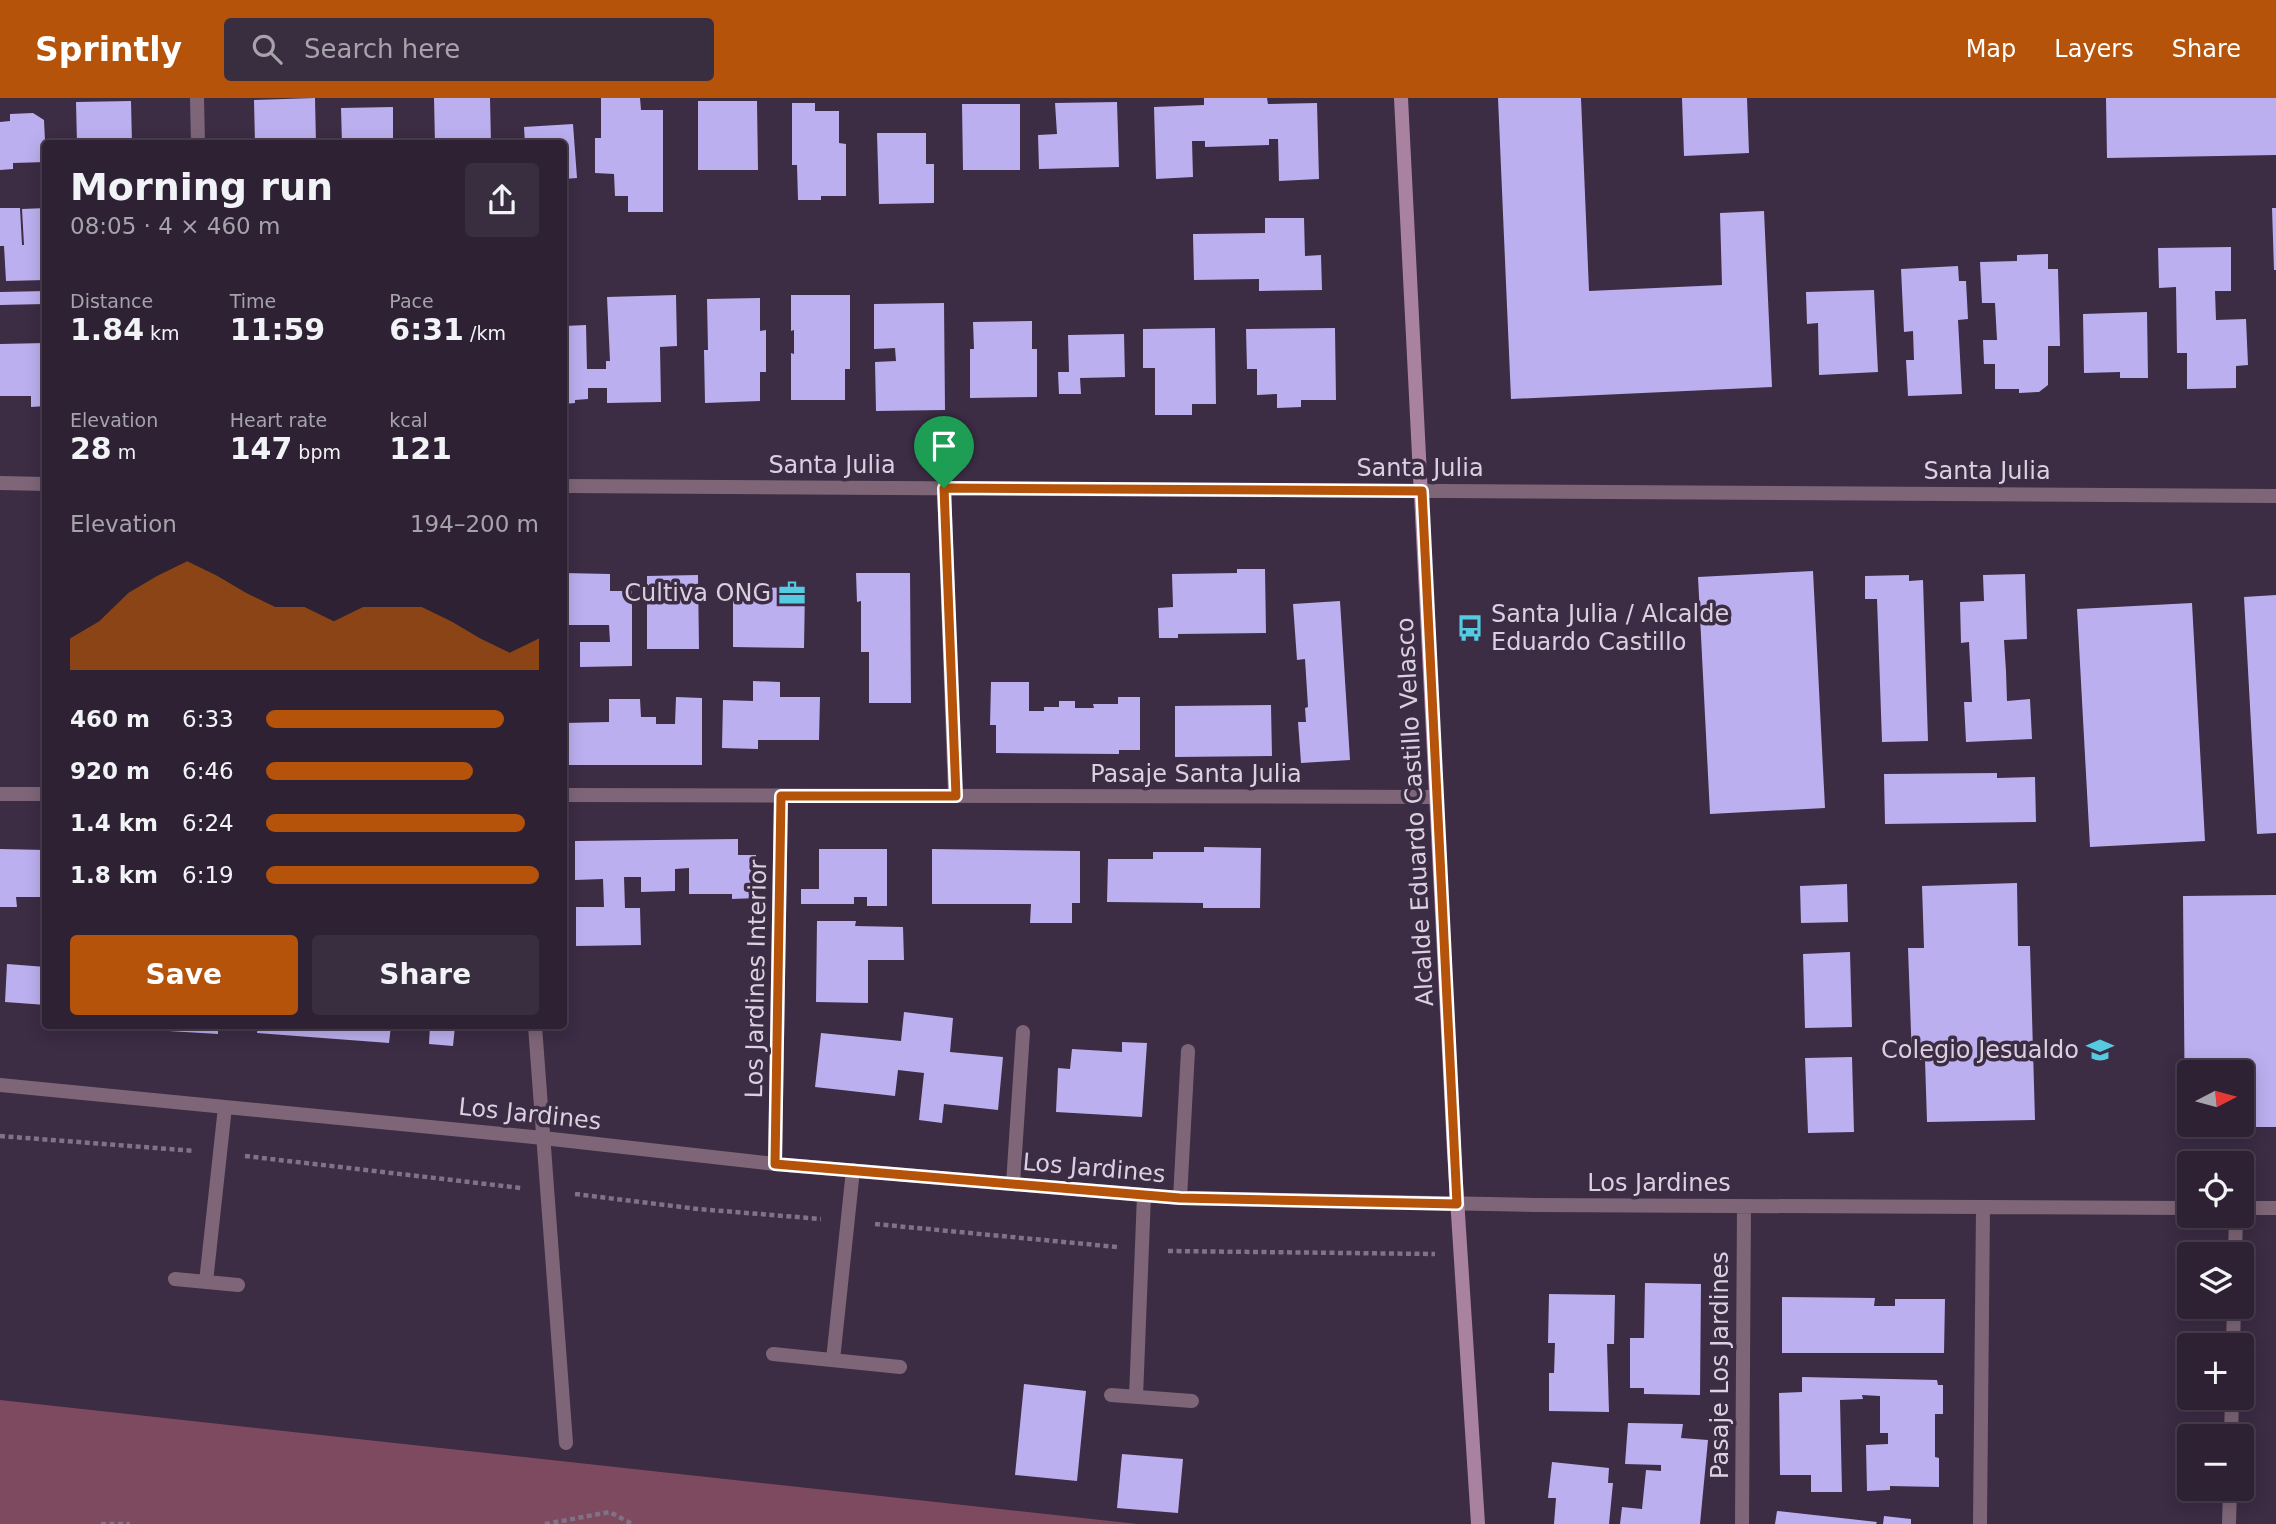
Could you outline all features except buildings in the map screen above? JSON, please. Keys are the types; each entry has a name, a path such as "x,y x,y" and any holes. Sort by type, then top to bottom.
{"main road":[{"name":"Alcalde Eduardo Castillo Velasco","path":"1401,98 1457,1204 1478,1524"}],"street":[{"path":"197,98 198,140"},
{"path":"0,483 42,484"},
{"name":"Santa Julia","path":"567,486 2276,496"},
{"path":"944,488 956,796"},
{"path":"0,794 42,794"},
{"name":"Pasaje Santa Julia","path":"567,795 1437,797"},
{"name":"Los Jardines Interior","path":"775,1164 781,796"},
{"path":"536,1029 566,1443"},
{"path":"1013,1184 1023,1032"},
{"path":"1180,1198 1188,1051"},
{"name":"Los Jardines","path":"0,1085 544,1138 775,1164 1180,1198 1457,1204 2177,1208"},
{"path":"206,1282 225,1107"},
{"path":"833,1360 853,1170"},
{"path":"1136,1397 1144,1195"},
{"name":"Pasaje Los Jardines","path":"1742,1524 1744,1206"},
{"path":"1980,1524 1983,1207"},
{"path":"2254,1208 2276,1208"},
{"path":"175,1279 238,1285"},
{"path":"774,1354 900,1367"},
{"path":"1111,1395 1192,1401"},
{"path":"2229,1524 2230,1501"}],"path":[{"path":"1143,1250 1440,1254"},
{"path":"545,1524 610,1512 632,1524"},
{"path":"100,1524 130,1524"}],"shaded area":[{"path":"0,1400 1138,1524 0,1524"}],"place":[{"name":"Cultiva ONG","path":"792,593"},
{"name":"Santa Julia / Alcalde Eduardo Castillo","path":"1470,628"},
{"name":"Colegio Jesualdo","path":"2100,1050"}],"route":[{"path":"944,488 1422,491 1457,1204 1180,1198 775,1164 781,796 956,796 944,488"}]}
